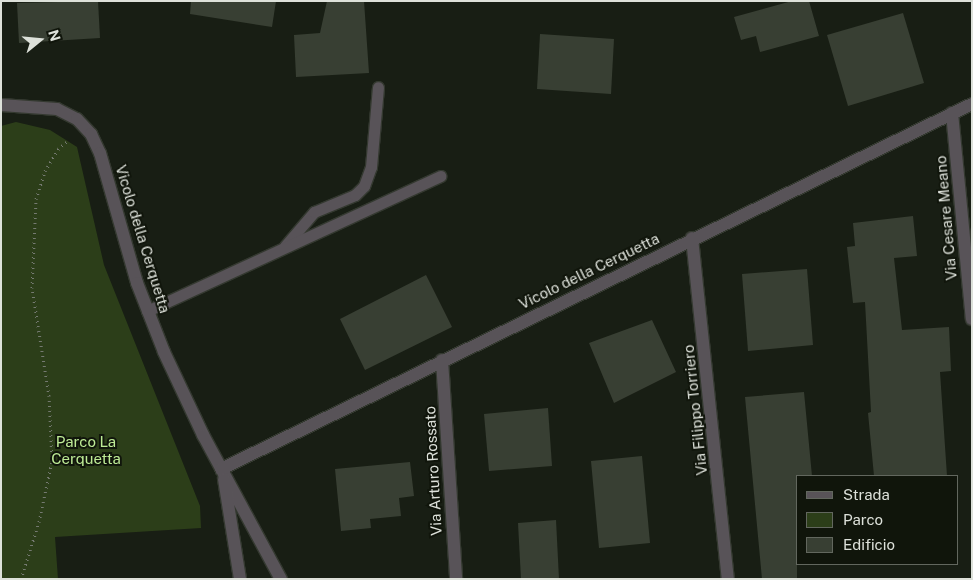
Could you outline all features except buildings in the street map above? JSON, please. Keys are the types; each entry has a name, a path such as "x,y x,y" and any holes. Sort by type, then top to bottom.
{"street":[{"name":"Vicolo della Cerquetta","path":"221,469 692,238 972,104"},
{"name":"Vicolo della Cerquetta","path":"1,105 57,109 70,114 85,126 100,153 147,311 221,469 281,579"},
{"name":"Via Cesare Meano","path":"952,113 972,319"},
{"name":"Via Filippo Torriero","path":"692,238 728,579"},
{"name":"Via Arturo Rossato","path":"442,360 456,579"},
{"name":"Vicolo della Cerquetta","path":"221,469 233,523 240,579"}],"lane":[{"path":"284,248 314,212 355,195 364,186 370,167 378,87"},
{"path":"147,311 440,176"}],"path":[{"path":"21,579 39,522 52,461 50,396 32,288 38,188 58,149 85,126"}],"green space":[{"name":"Parco La Cerquetta","path":"16,122 50,130 77,147 104,265 200,506 201,528 55,537 58,579 1,579 1,126"}]}
